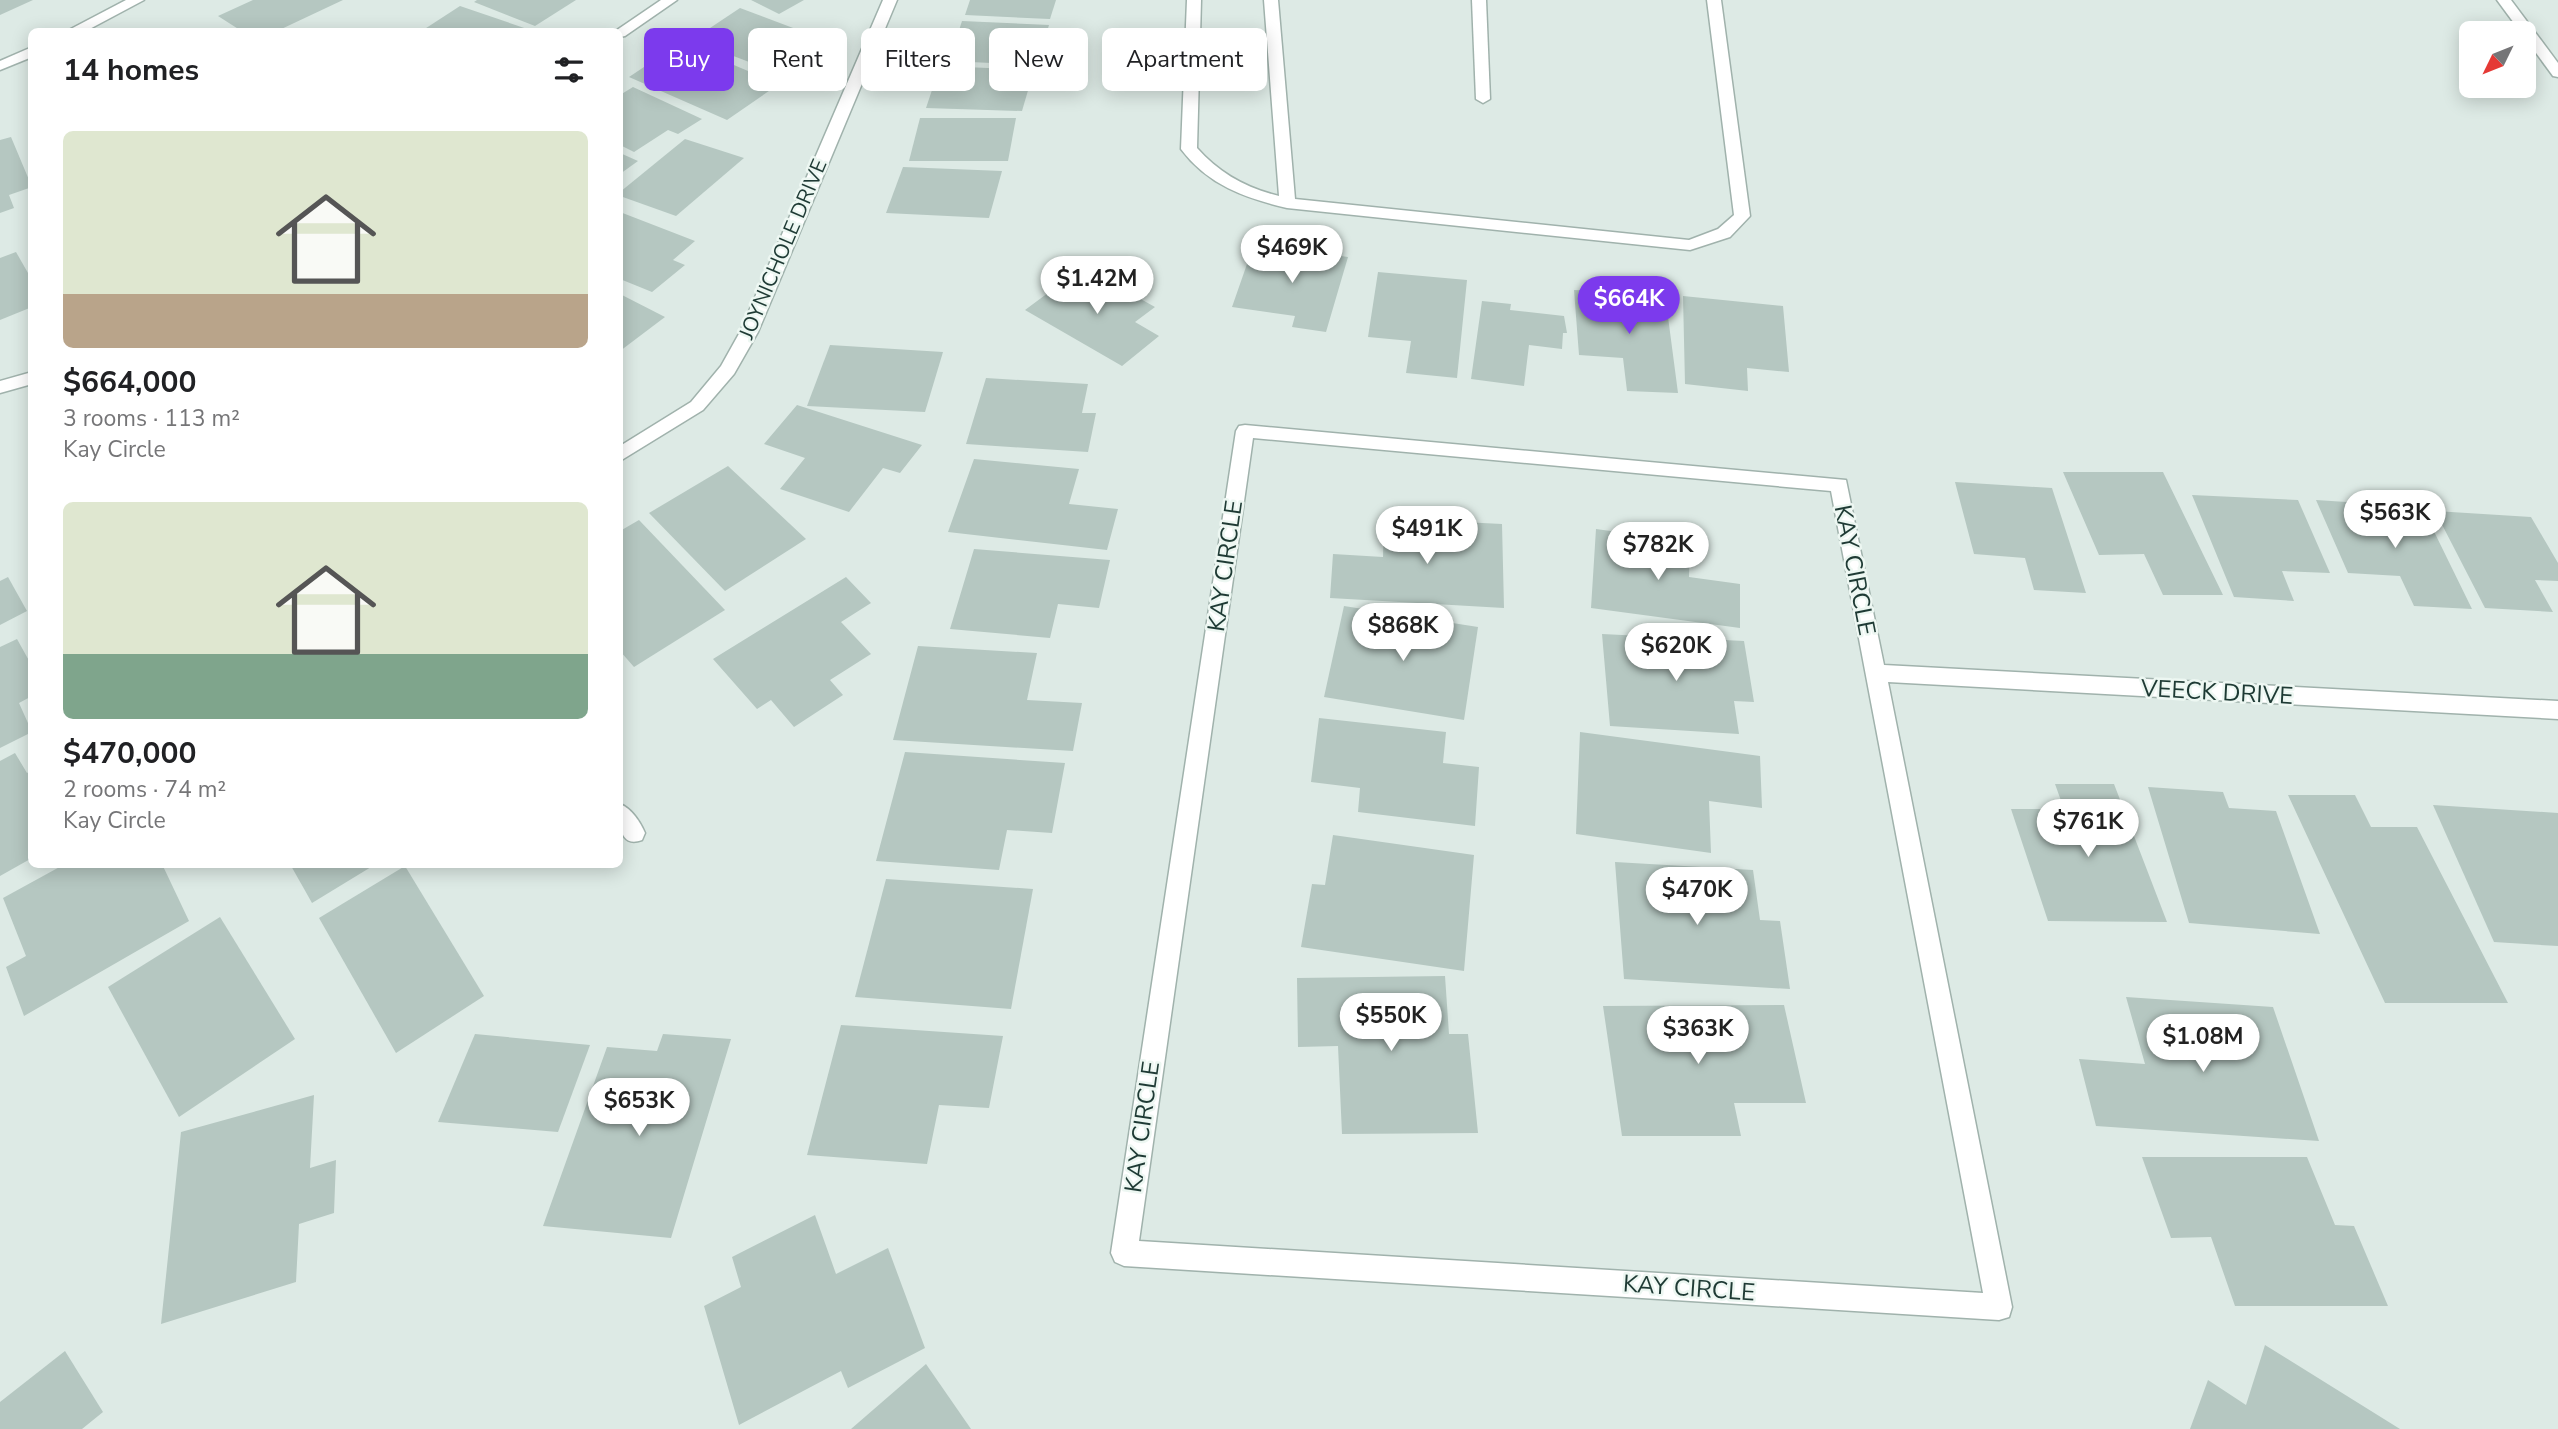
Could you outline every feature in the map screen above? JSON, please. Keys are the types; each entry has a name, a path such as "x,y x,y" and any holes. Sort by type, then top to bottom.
{"street":[{"path":"80,28 137,0"},
{"path":"623,31 670,0"},
{"name":"JOYNICHOLE DRIVE","path":"623,452 697,406 728,370 749,332 890,0"},
{"path":"1194,0 1189,149 1203,166 1232,187 1287,203 1690,245 1724,233 1742,216 1714,0"},
{"path":"1271,0 1287,203"},
{"path":"1479,0 1483,99"},
{"path":"2504,0 2558,73"},
{"path":"0,66 28,53"},
{"path":"0,387 28,379"},
{"name":"KAY CIRCLE","path":"1245,431 1839,485 1875,673 1999,1307 1124,1252 1245,431"},
{"name":"VEECK DRIVE","path":"1875,673 2558,710"},
{"path":"623,818 634,833"}],"building":[{"path":"0,0 33,0 0,15"},
{"path":"253,0 343,0 284,28 237,28 218,16"},
{"path":"576,0 535,26 474,2"},
{"path":"751,0 804,0 779,14"},
{"path":"970,0 1056,0 1050,19 965,15"},
{"path":"460,6 524,28 426,28"},
{"path":"740,8 793,28 748,28 748,62 734,56 734,28 710,28"},
{"path":"962,21 1049,25 1048,28 989,28 989,63 975,62 975,28 960,28"},
{"path":"734,65 748,71 748,91 769,91 727,120 661,91 734,91"},
{"path":"644,67 644,84 629,77"},
{"path":"975,67 989,68 989,91 1028,91 1022,111 926,108 932,91 975,91"},
{"path":"633,87 702,119 678,134 668,130 634,152 623,146 623,93"},
{"path":"920,118 1016,118 1008,161 909,161"},
{"path":"11,137 28,177 28,188 9,195 14,208 0,213 0,140"},
{"path":"685,139 744,158 676,216 623,197 623,190"},
{"path":"623,154 638,161 623,172"},
{"path":"903,167 1002,171 989,218 886,213"},
{"path":"623,213 695,241 673,260 685,265 652,292 623,280"},
{"path":"1254,244 1348,257 1326,332 1292,327 1295,316 1232,307"},
{"path":"16,252 28,273 28,309 0,320 0,258"},
{"path":"1083,267 1155,307 1135,322 1159,336 1122,366 1025,310"},
{"path":"1378,272 1467,280 1457,378 1406,373 1411,341 1368,337"},
{"path":"1574,290 1665,294 1678,393 1627,391 1623,358 1579,355"},
{"path":"623,296 665,317 623,349"},
{"path":"1683,296 1783,306 1789,372 1747,368 1748,391 1685,384"},
{"path":"1482,301 1511,304 1510,310 1564,316 1567,333 1563,333 1562,349 1529,345 1524,386 1471,379"},
{"path":"830,345 943,352 925,412 807,406"},
{"path":"986,378 1088,384 1082,413 1096,413 1088,452 966,444"},
{"path":"797,405 922,445 900,473 883,468 849,512 780,489 805,458 764,444"},
{"path":"974,459 1079,469 1069,504 1118,509 1107,550 948,532"},
{"path":"728,466 806,539 725,591 649,513"},
{"path":"2063,472 2163,472 2223,595 2163,595 2144,554 2099,555"},
{"path":"1955,482 2052,488 2086,593 2034,590 2025,558 1974,554"},
{"path":"2192,495 2298,500 2330,573 2282,571 2294,601 2234,597"},
{"path":"2316,500 2422,507 2472,609 2414,606 2400,576 2348,573"},
{"path":"2435,511 2531,517 2558,563 2558,581 2535,580 2553,612 2485,608"},
{"path":"1384,518 1502,524 1504,608 1330,598 1333,554 1383,557"},
{"path":"639,520 725,610 634,667 623,654 623,529"},
{"path":"1596,529 1690,542 1689,577 1740,584 1740,628 1591,608"},
{"path":"974,549 1110,560 1099,608 1058,604 1050,638 950,629"},
{"path":"8,577 27,611 0,625 0,581"},
{"path":"846,577 871,603 841,622 871,654 830,680 843,695 794,727 771,700 757,709 713,659"},
{"path":"1344,606 1478,627 1464,720 1324,697"},
{"path":"1602,634 1744,641 1754,702 1734,701 1739,734 1610,726"},
{"path":"17,639 28,659 28,698 19,703 28,723 28,734 0,748 0,647"},
{"path":"918,646 1037,653 1027,700 1082,703 1073,751 893,740"},
{"path":"1319,718 1446,732 1443,763 1479,767 1475,826 1358,812 1360,788 1311,782"},
{"path":"1580,732 1760,756 1762,808 1709,801 1711,853 1576,834"},
{"path":"905,752 1065,763 1052,833 1007,830 999,870 876,861"},
{"path":"15,753 28,772 28,860 0,876 0,761"},
{"path":"2055,784 2114,784 2167,922 2048,921 2011,809 2064,809"},
{"path":"2148,787 2223,792 2229,808 2276,811 2320,934 2189,923"},
{"path":"2288,795 2355,795 2371,827 2417,827 2508,1003 2385,1003"},
{"path":"2433,805 2558,813 2558,946 2494,942"},
{"path":"1333,835 1474,855 1464,971 1301,947 1312,884 1325,885"},
{"path":"1615,862 1753,870 1760,920 1780,921 1790,989 1624,979"},
{"path":"58,868 164,868 189,921 24,1016 6,967 26,956 3,898"},
{"path":"292,868 369,868 312,903"},
{"path":"402,868 406,868 484,996 396,1053 319,918"},
{"path":"886,879 1033,889 1011,1009 855,997"},
{"path":"220,917 295,1039 179,1117 108,987"},
{"path":"1445,976 1449,1034 1468,1034 1478,1133 1342,1134 1338,1046 1298,1047 1297,978"},
{"path":"2126,997 2273,1007 2319,1141 2096,1126 2079,1059 2145,1064"},
{"path":"1784,1005 1806,1103 1734,1103 1741,1136 1622,1136 1603,1006"},
{"path":"841,1025 1003,1036 989,1108 939,1105 927,1164 807,1155"},
{"path":"475,1034 590,1045 558,1132 438,1122"},
{"path":"663,1034 731,1039 671,1238 543,1226 607,1047 657,1051"},
{"path":"314,1095 310,1168 336,1160 334,1213 299,1224 296,1282 161,1324 181,1132"},
{"path":"2142,1157 2307,1157 2335,1225 2354,1226 2388,1306 2235,1306 2211,1237 2171,1238"},
{"path":"815,1215 836,1274 888,1248 925,1348 848,1388 841,1371 739,1425 704,1306 741,1287 732,1257"},
{"path":"2265,1345 2400,1429 2190,1429 2208,1380 2246,1405"},
{"path":"65,1351 103,1412 82,1429 0,1429 0,1402"},
{"path":"926,1364 971,1429 851,1429"}]}
